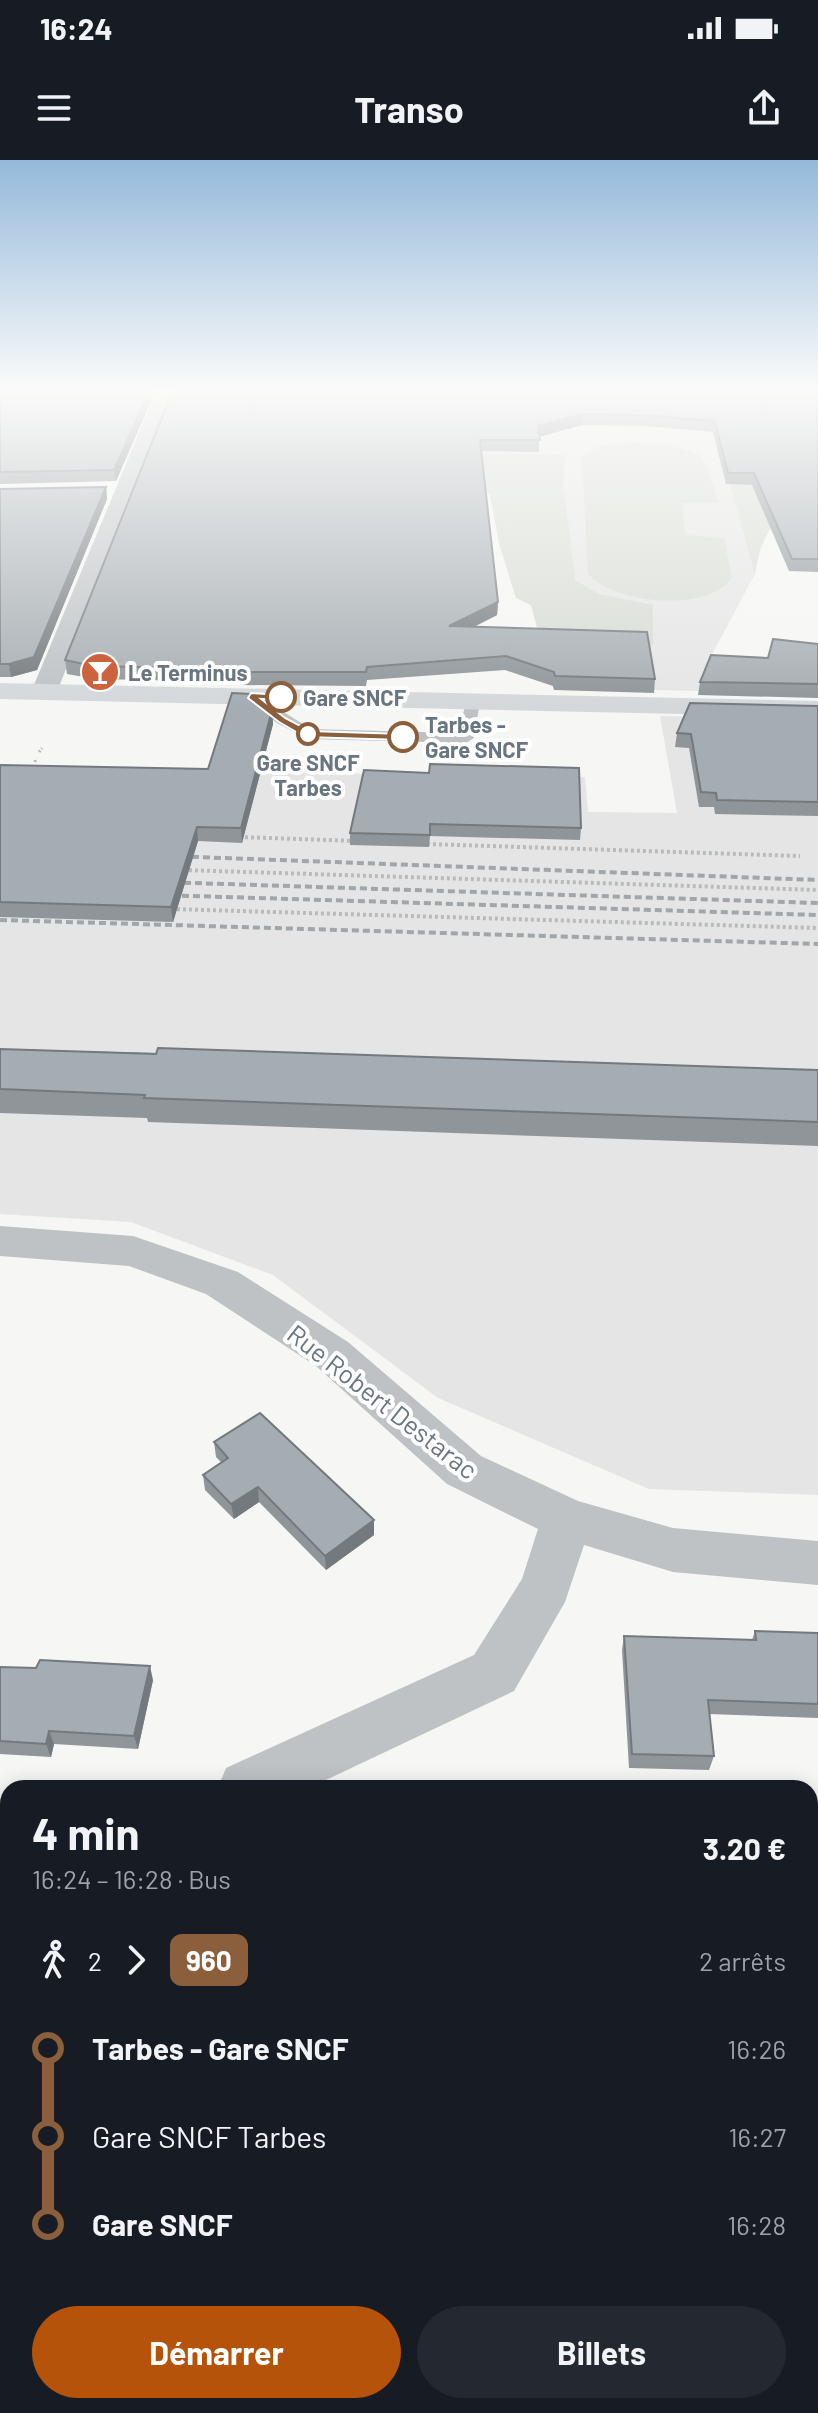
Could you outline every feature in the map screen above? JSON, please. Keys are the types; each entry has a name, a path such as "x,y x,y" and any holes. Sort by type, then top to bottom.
{"main road":[{"path":"0,691 818,709"}],"street":[{"path":"44,692 110,497"},
{"name":"Rue Robert Destarac","path":"0,1241 133,1251 222,1283 332,1354 464,1470 566,1519 673,1550 818,1563"},
{"path":"264,1780 494,1673 546,1586 566,1519"}],"lane":[{"path":"251,696 282,720 308,734 466,738 473,701"}],"path":[{"path":"236,837 360,841"},
{"path":"422,843 800,856"},
{"path":"170,870 818,890"},
{"path":"157,909 818,928"}],"shaded area":[{"path":"490,497 772,497 775,519 759,551 755,574 701,675 700,691 653,690 541,642 531,605 516,598 499,543"},
{"path":"490,497 565,497 575,580 599,594 653,605 653,645 541,642 531,605 516,598 499,543"},
{"path":"584,497 716,497 718,503 682,503 685,535 724,538 732,578 720,589 683,600 639,598 601,584 588,574"},
{"path":"733,497 803,497 783,513 768,532 755,574"},
{"path":"660,716 818,720 818,1495 649,1489 438,1398 273,1275 131,1222 0,1214 0,779 261,772 585,777 588,812 677,813"}],"building":[{"path":"0,497 102,497 34,657 0,664"},
{"path":"130,497 486,497 498,602 449,626 647,632 655,679 555,676 554,672 506,656 367,667 366,672 239,672 240,669 93,666 65,660"},
{"path":"765,497 818,497 818,559 792,559"},
{"path":"773,639 818,644 818,684 700,682 711,655 768,658"},
{"path":"232,693 251,694 272,710 241,828 197,827 171,907 0,902 0,765 208,769"},
{"path":"690,703 818,706 818,802 717,800 716,793 701,792 691,734 677,733"},
{"path":"430,764 579,768 581,828 430,824 430,835 350,833 364,770 429,773"},
{"path":"158,1048 818,1070 818,1122 144,1098 145,1095 0,1089 0,1049 156,1054"},
{"path":"260,1413 374,1520 325,1556 258,1487 231,1504 203,1475 228,1458 214,1442"},
{"path":"755,1631 818,1633 818,1704 708,1700 714,1756 632,1754 624,1636 756,1640"},
{"path":"40,1660 150,1666 134,1736 49,1731 46,1744 0,1741 0,1667 36,1668"}],"railway":[{"path":"170,856 818,880"},
{"path":"162,882 818,903"},
{"path":"160,895 818,915"},
{"path":"0,920 818,944"}],"bus line":[{"name":"960","path":"281,697 251,696 282,720 308,734 403,737"}],"place":[{"name":"Le Terminus","path":"100,672"},
{"name":"Gare SNCF","path":"281,697"},
{"name":"Gare SNCF Tarbes","path":"308,734"},
{"name":"Tarbes - Gare SNCF","path":"403,737"}]}
